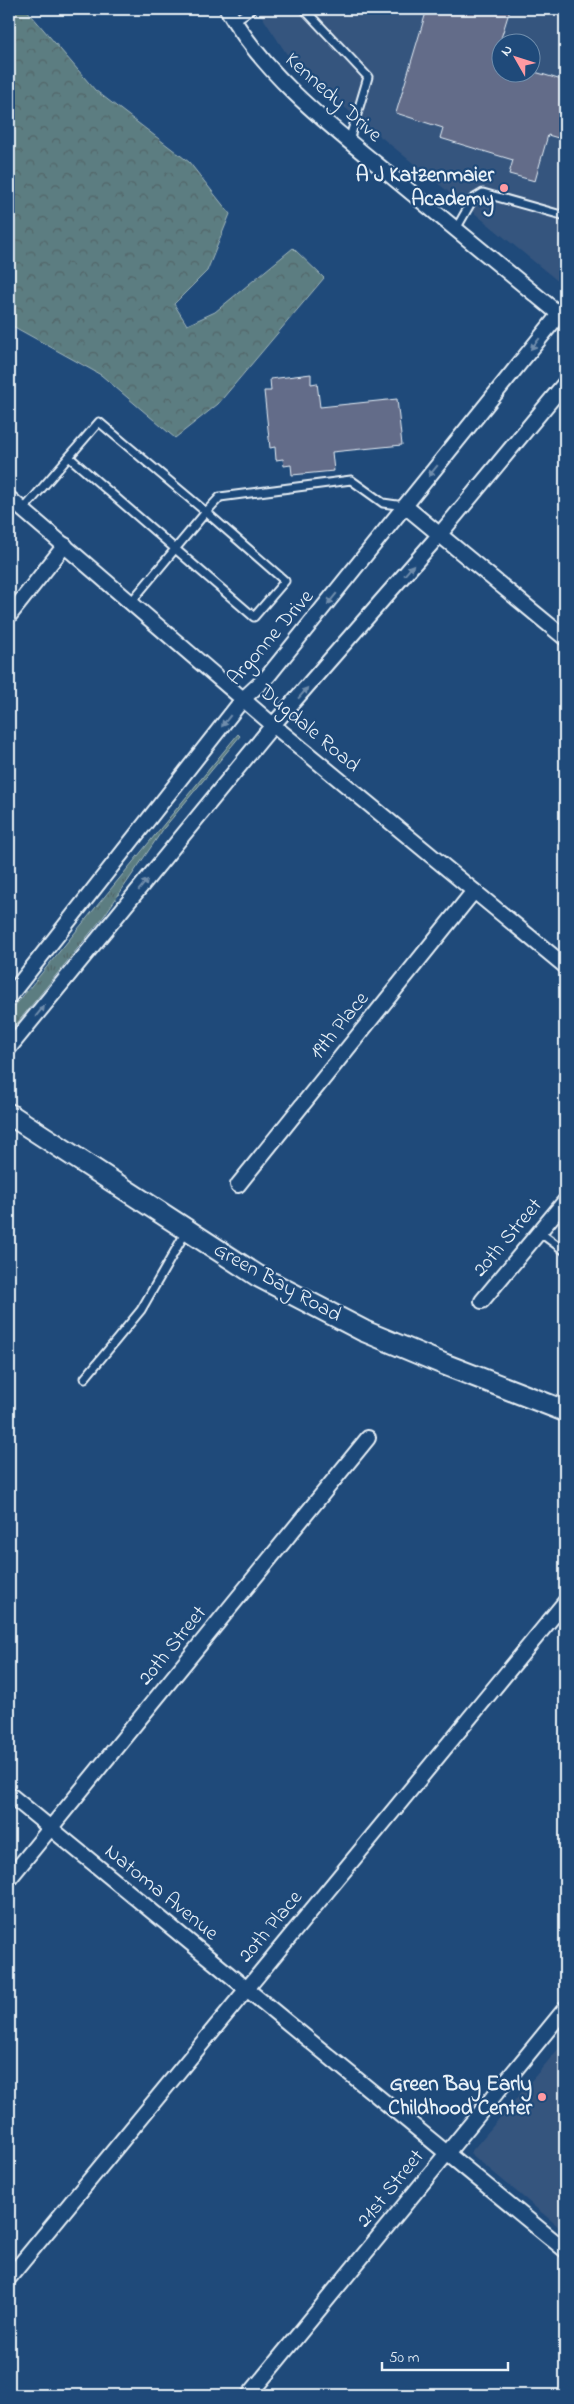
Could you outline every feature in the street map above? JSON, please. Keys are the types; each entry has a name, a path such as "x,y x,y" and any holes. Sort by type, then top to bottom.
{"main road":[{"name":"Green Bay Road","path":"9,1114 258,1276 349,1323 423,1356 565,1412"}],"street":[{"name":"Kennedy Drive","path":"231,15 245,39 267,66 349,140 456,229 563,313"},
{"name":"Argonne Drive","path":"9,997 243,699 268,676 563,313"},
{"path":"9,1048 273,725 440,534 565,383"},
{"name":"Dugdale Road","path":"9,498 273,725 565,966"},
{"path":"405,506 565,638"},
{"path":"9,616 65,546"},
{"name":"19th Place","path":"238,1185 474,891"},
{"name":"20th Street","path":"482,1301 565,1200"},
{"name":"20th Street","path":"9,1879 368,1438"},
{"name":"20th Place","path":"9,2278 565,1602"},
{"name":"Natoma Avenue","path":"9,1794 565,2250"},
{"name":"21st Street","path":"249,2395 565,2009"}],"lane":[{"path":"231,15 252,9"},
{"path":"304,9 368,77 349,140"},
{"path":"456,229 473,200 483,193 565,216"},
{"path":"24,510 69,457 99,422 285,581 254,617 69,457"},
{"path":"131,602 220,496 351,480 383,503 405,506"},
{"path":"85,1378 141,1310 187,1230"},
{"path":"539,1232 565,1251"}],"shaded area":[{"name":"A J Katzenmaier Academy","path":"257,9 565,9 565,274 559,282 338,102 286,53"},
{"name":"Green Bay Early Childhood Center","path":"565,2041 565,2232 470,2153"}],"green space":[{"path":"9,9 26,9 95,90 189,162 230,214 207,271 174,304 187,325 215,312 293,248 324,278 218,404 175,438 101,375 9,324"},
{"path":"238,734 240,736 164,828 104,916 9,1033 9,1013"}],"building":[{"path":"427,9 510,9 503,32 492,32 492,82 542,82 542,74 565,81 565,140 548,135 535,181 509,174 513,160 440,138 443,128 396,113"},
{"path":"311,374 311,384 317,383 320,407 397,399 402,445 332,452 334,471 292,475 291,465 284,466 283,459 276,460 275,447 270,448 264,391 271,391 270,379"}],"place":[{"name":"A J Katzenmaier Academy","path":"504,188"},
{"name":"Green Bay Early Childhood Center","path":"542,2097"}]}
